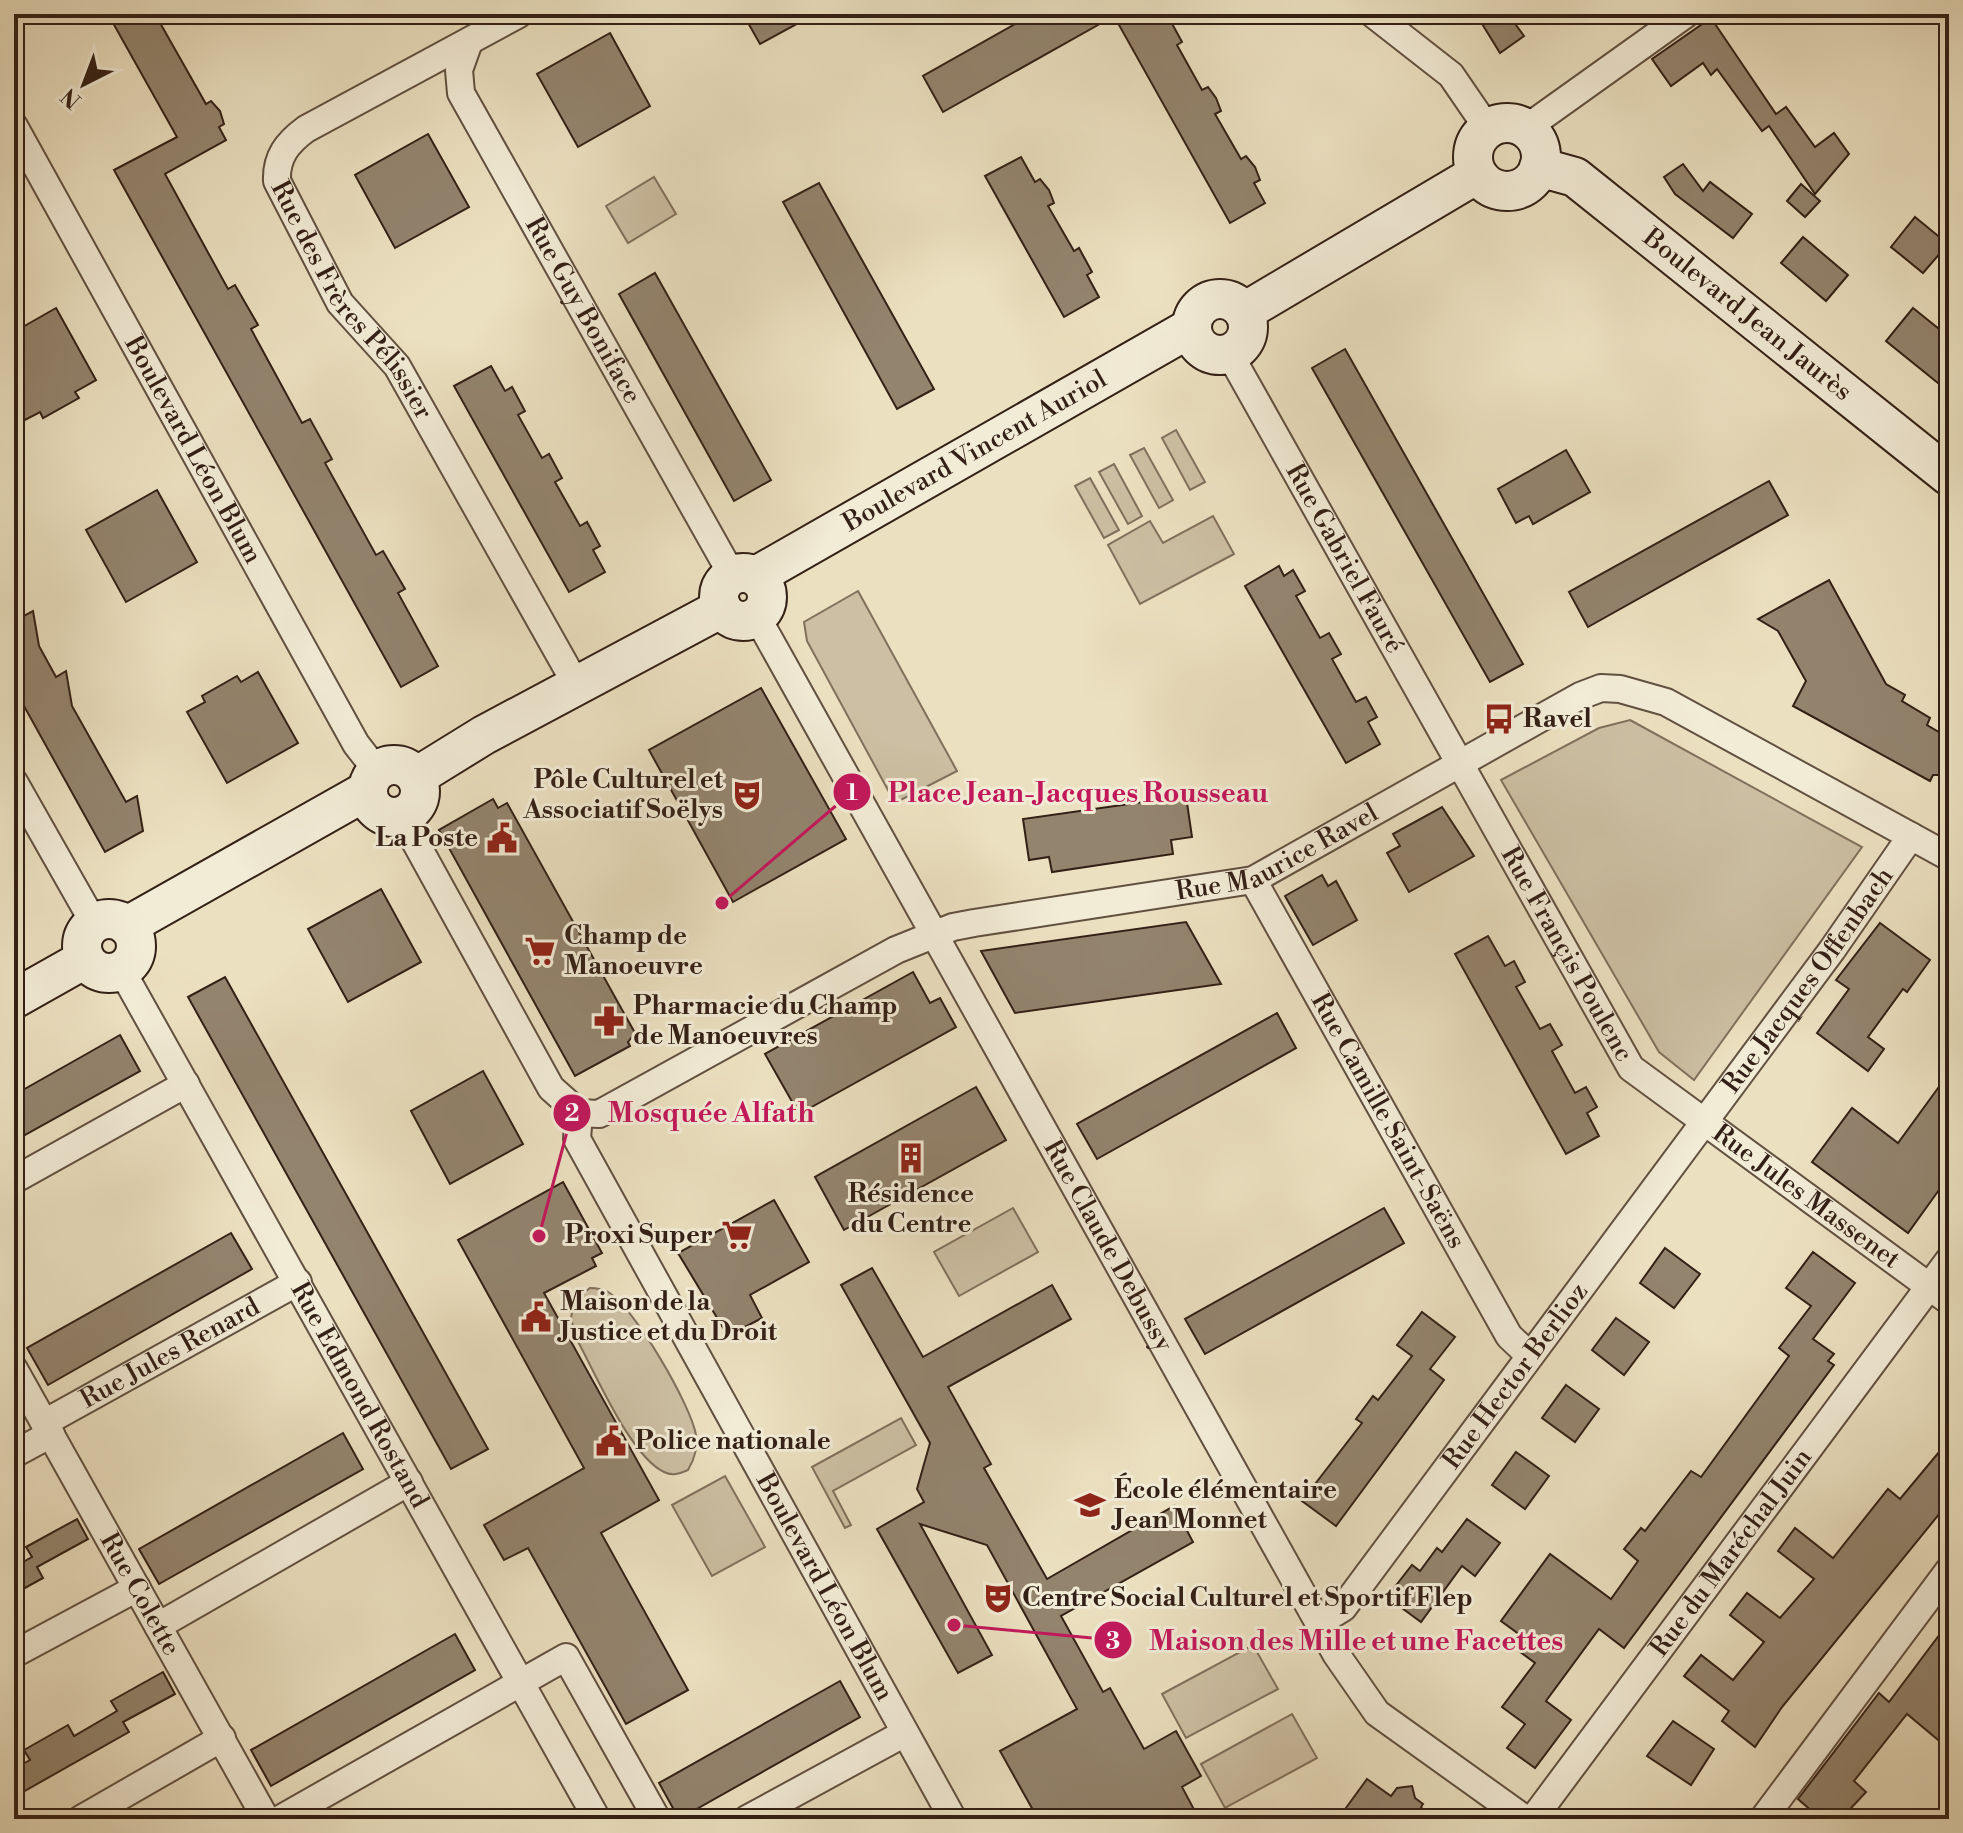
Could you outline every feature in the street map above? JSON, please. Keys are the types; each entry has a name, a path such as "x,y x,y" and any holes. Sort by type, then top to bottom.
{"street":[{"name":"Rue des Frères Pélissier","path":"519,14 294,137 276,166 277,181 281,196 340,303 397,366 577,686"},
{"path":"1373,14 1451,75 1488,129"},
{"path":"1534,149 1509,123 1488,129 1475,145 1473,155 1477,174 1494,189 1505,191 1527,185 1534,149 1539,119 1686,14"},
{"name":"Rue Guy Boniface","path":"469,42 459,70 461,93 747,594"},
{"name":"Boulevard Léon Blum","path":"14,126 356,744 380,796 551,1088 579,1113 577,1139 953,1819"},
{"name":"Boulevard Jean Jaurès","path":"1534,149 1575,177 1949,476"},
{"path":"1209,343 1248,335 1244,312 1477,174"},
{"name":"Boulevard Vincent Auriol","path":"380,796 419,800 421,792 416,777 577,686 1209,343 1197,312 1210,301 1229,300 1244,312"},
{"name":"Rue Gabriel Fauré","path":"1209,343 1238,369 1458,763"},
{"name":"Rue Claude Debussy","path":"747,594 1320,1622 1377,1713 1525,1819"},
{"name":"Rue Maurice Ravel","path":"579,1113 610,1111 869,965 935,934 974,923 1253,880 1458,763 1580,696 1601,688 1620,689 1666,702 1949,857"},
{"name":"Rue Françis Poulenc","path":"1458,763 1631,1068 1703,1122"},
{"name":"Rue Edmond Rostand","path":"14,782 120,941 186,1084 597,1819"},
{"path":"14,999 85,959 81,943 120,941 380,796"},
{"name":"Rue Jacques Offenbach","path":"1703,1122 1911,836"},
{"name":"Rue Camille Saint-Saëns","path":"1253,880 1509,1336 1530,1356"},
{"path":"14,1180 186,1084"},
{"name":"Rue Jules Massenet","path":"1703,1122 1940,1293"},
{"name":"Rue Hector Berlioz","path":"1320,1622 1343,1608 1703,1122"},
{"name":"Rue du Maréchal Juin","path":"1533,1819 1940,1293 1949,1260"},
{"name":"Rue Jules Renard","path":"14,1454 47,1428 298,1282"},
{"name":"Rue Colette","path":"14,1369 266,1819"},
{"path":"158,1626 409,1482"},
{"path":"1775,1814 1949,1570"},
{"path":"14,1654 137,1588"},
{"path":"280,1819 566,1657 657,1819"},
{"path":"747,1819 905,1733"},
{"path":"81,1819 222,1738"}],"shaded area":[{"path":"654,177 676,214 628,243 606,206"},
{"path":"1176,430 1205,482 1190,490 1162,438"},
{"path":"1144,448 1173,500 1159,508 1130,455"},
{"path":"1114,464 1142,516 1128,524 1099,472"},
{"path":"1090,478 1119,530 1104,538 1075,486"},
{"path":"1213,516 1234,554 1140,604 1108,545 1150,521 1163,543"},
{"path":"858,591 957,771 895,803 807,641 804,622"},
{"path":"1630,720 1862,847 1694,1080 1659,1052 1501,780 1599,728"},
{"path":"1013,1208 1038,1252 959,1296 934,1252"},
{"path":"590,1288 606,1291 619,1301 646,1336 673,1381 696,1435 695,1454 688,1470 670,1474 651,1463 626,1432 603,1391 576,1338 571,1318 574,1300"},
{"path":"901,1418 916,1445 833,1491 851,1525 845,1528 812,1467"},
{"path":"725,1476 765,1547 712,1576 672,1505"},
{"path":"1253,1645 1278,1689 1186,1738 1162,1694"},
{"path":"1292,1714 1317,1758 1225,1808 1201,1764"}],"building":[{"path":"108,14 155,14 206,104 211,101 220,111 224,124 219,127 226,140 165,174 228,289 235,285 258,325 251,329 302,423 310,419 332,459 325,463 376,555 383,551 405,589 398,593 438,666 401,687 114,170 177,137"},
{"path":"743,14 815,14 760,44"},
{"path":"1033,14 1159,14 1163,21 1169,18 1182,42 1177,45 1202,90 1208,87 1216,98 1221,111 1215,114 1241,159 1246,156 1255,167 1260,180 1254,183 1265,203 1230,223 1114,16 943,112 923,76"},
{"path":"1476,14 1508,14 1524,36 1500,53"},
{"path":"1711,18 1776,114 1786,107 1815,147 1834,133 1849,154 1815,194 1769,126 1762,131 1717,69 1711,75 1703,63 1671,86 1652,59"},
{"path":"610,33 650,106 578,147 537,74"},
{"path":"428,134 469,207 395,248 355,175"},
{"path":"1021,157 1035,182 1040,179 1049,190 1054,203 1048,206 1074,251 1079,248 1092,272 1087,275 1099,297 1064,317 985,176"},
{"path":"1683,164 1703,191 1710,182 1752,214 1733,238 1675,194 1664,177"},
{"path":"819,183 934,389 897,409 783,202"},
{"path":"1801,184 1820,201 1805,217 1787,201"},
{"path":"1915,217 1948,244 1923,273 1891,247"},
{"path":"1803,237 1848,275 1826,301 1781,263"},
{"path":"655,273 771,480 734,501 619,294"},
{"path":"56,308 96,380 75,392 79,398 43,418 40,412 25,420 14,400 14,332"},
{"path":"1913,308 1949,337 1949,392 1886,341"},
{"path":"1345,349 1523,664 1490,682 1312,368"},
{"path":"491,366 505,391 512,387 525,411 518,415 542,458 549,454 562,478 555,482 580,526 587,522 600,546 593,550 605,572 569,592 454,386"},
{"path":"1566,450 1590,492 1533,524 1529,516 1516,523 1498,489"},
{"path":"1769,481 1788,515 1588,627 1569,592"},
{"path":"157,490 197,562 126,602 86,530"},
{"path":"1279,566 1284,576 1293,570 1305,591 1296,596 1320,638 1329,633 1341,654 1332,659 1356,702 1366,697 1377,717 1368,722 1380,744 1346,763 1245,586"},
{"path":"1829,580 1886,684 1905,695 1902,701 1930,718 1927,725 1949,738 1949,775 1933,775 1930,781 1793,706 1806,681 1778,631 1758,619"},
{"path":"33,611 39,646 56,677 66,671 72,706 126,802 137,796 143,831 105,852 14,688 14,621"},
{"path":"258,672 298,743 227,783 187,712 205,702 202,696 237,676 241,682"},
{"name":"Pôle Culturel et Associatif Soëlys","path":"761,688 846,839 733,902 649,750"},
{"path":"1186,796 1192,837 1171,840 1173,854 1052,872 1049,857 1029,860 1023,819"},
{"name":"Champ de Manoeuvre","path":"493,799 498,808 507,803 635,1033 628,1042 630,1046 575,1076 439,830"},
{"path":"1442,807 1474,856 1409,892 1387,853 1400,846 1393,834"},
{"path":"1322,875 1328,886 1336,881 1357,920 1313,945 1285,896"},
{"path":"381,889 421,962 348,1002 308,929"},
{"path":"1186,922 1221,984 1015,1013 981,951"},
{"path":"1880,923 1930,960 1907,992 1903,989 1868,1037 1884,1049 1868,1071 1817,1033 1849,989 1836,980"},
{"path":"1488,936 1505,966 1514,961 1525,982 1516,987 1540,1029 1550,1024 1562,1045 1552,1051 1575,1093 1586,1087 1597,1107 1587,1113 1599,1136 1566,1154 1455,954"},
{"path":"913,972 930,1003 940,998 956,1027 799,1114 765,1054"},
{"path":"225,977 488,1449 451,1469 188,997"},
{"path":"1277,1013 1296,1048 1097,1159 1077,1124"},
{"path":"120,1035 140,1071 14,1141 14,1095"},
{"path":"483,1071 523,1144 450,1184 411,1111"},
{"path":"1949,1073 1949,1176 1908,1233 1812,1162 1852,1108 1898,1143"},
{"name":"Résidence du Centre","path":"976,1087 1006,1140 844,1230 815,1177"},
{"path":"563,1182 602,1253 592,1258 596,1266 544,1293 659,1500 601,1533 688,1690 626,1724 528,1548 504,1560 484,1525 584,1468 458,1240"},
{"path":"774,1200 809,1262 750,1295 762,1318 728,1336 678,1253"},
{"path":"1384,1208 1404,1243 1205,1354 1185,1319"},
{"path":"231,1233 252,1269 48,1385 27,1348"},
{"path":"1665,1248 1700,1274 1674,1308 1640,1283"},
{"path":"1813,1252 1855,1283 1813,1339 1834,1354 1828,1361 1834,1365 1624,1648 1599,1629 1546,1701 1571,1720 1535,1768 1507,1748 1525,1724 1502,1707 1535,1663 1519,1651 1527,1640 1501,1621 1550,1554 1611,1599 1638,1561 1624,1549 1641,1528 1645,1531 1691,1471 1701,1477 1789,1356 1779,1348 1811,1306 1786,1288"},
{"path":"872,1268 923,1357 1052,1285 1071,1319 948,1387 991,1464 984,1468 1047,1579 1174,1506 1193,1542 1061,1616 1103,1692 1110,1688 1144,1749 1176,1731 1201,1776 1182,1787 1199,1819 1038,1819 1000,1751 1077,1709 987,1545 920,1524 992,1655 958,1673 877,1529 924,1502 917,1489 930,1443 841,1285"},
{"path":"1422,1312 1455,1337 1430,1369 1444,1380 1336,1526 1302,1501 1362,1423 1356,1419 1373,1396 1378,1400 1412,1356 1397,1345"},
{"path":"1616,1318 1649,1342 1624,1375 1592,1350"},
{"path":"1566,1385 1599,1409 1575,1442 1542,1418"},
{"path":"343,1433 363,1469 159,1584 139,1549"},
{"path":"1949,1440 1949,1502 1782,1707 1755,1747 1722,1721 1729,1711 1684,1676 1701,1655 1733,1680 1764,1642 1730,1615 1747,1593 1780,1618 1814,1579 1778,1551 1795,1528 1833,1558 1888,1489 1900,1499"},
{"path":"1516,1452 1549,1476 1525,1509 1492,1485"},
{"path":"77,1519 88,1539 37,1567 43,1578 14,1594 14,1567 32,1557 26,1547"},
{"path":"1467,1519 1500,1543 1475,1576 1462,1566 1421,1622 1387,1597 1412,1565 1420,1571 1437,1548 1442,1552"},
{"path":"1949,1622 1949,1749 1907,1714 1854,1781 1866,1792 1841,1819 1821,1819 1798,1799 1879,1693 1889,1702"},
{"path":"455,1634 475,1670 271,1786 251,1750"},
{"path":"163,1672 175,1694 123,1722 129,1732 14,1797 14,1769 30,1760 24,1750 68,1725 74,1736 117,1711 111,1701"},
{"path":"840,1681 860,1717 679,1819 659,1783"},
{"path":"1673,1721 1714,1749 1691,1785 1647,1756"},
{"path":"1367,1779 1391,1796 1397,1788 1412,1786 1415,1798 1423,1804 1421,1807 1430,1819 1338,1819"}],"place":[{"name":"Ravel","path":"1499,719"},
{"name":"Pôle Culturel et Associatif Soëlys","path":"747,795"},
{"name":"La Poste","path":"502,838"},
{"name":"Place Jean-Jacques Rousseau","path":"722,903"},
{"name":"Champ de Manoeuvre","path":"540,951"},
{"name":"Pharmacie du Champ de Manoeuvres","path":"609,1021"},
{"name":"Résidence du Centre","path":"911,1158"},
{"name":"Proxi Super","path":"737,1235"},
{"name":"Mosquée Alfath","path":"539,1236"},
{"name":"Maison de la Justice et du Droit","path":"536,1317"},
{"name":"Police nationale","path":"611,1441"},
{"name":"École élémentaire Jean Monnet","path":"1090,1505"},
{"name":"Centre Social Culturel et Sportif Flep","path":"998,1598"},
{"name":"Maison des Mille et une Facettes","path":"954,1625"}]}
